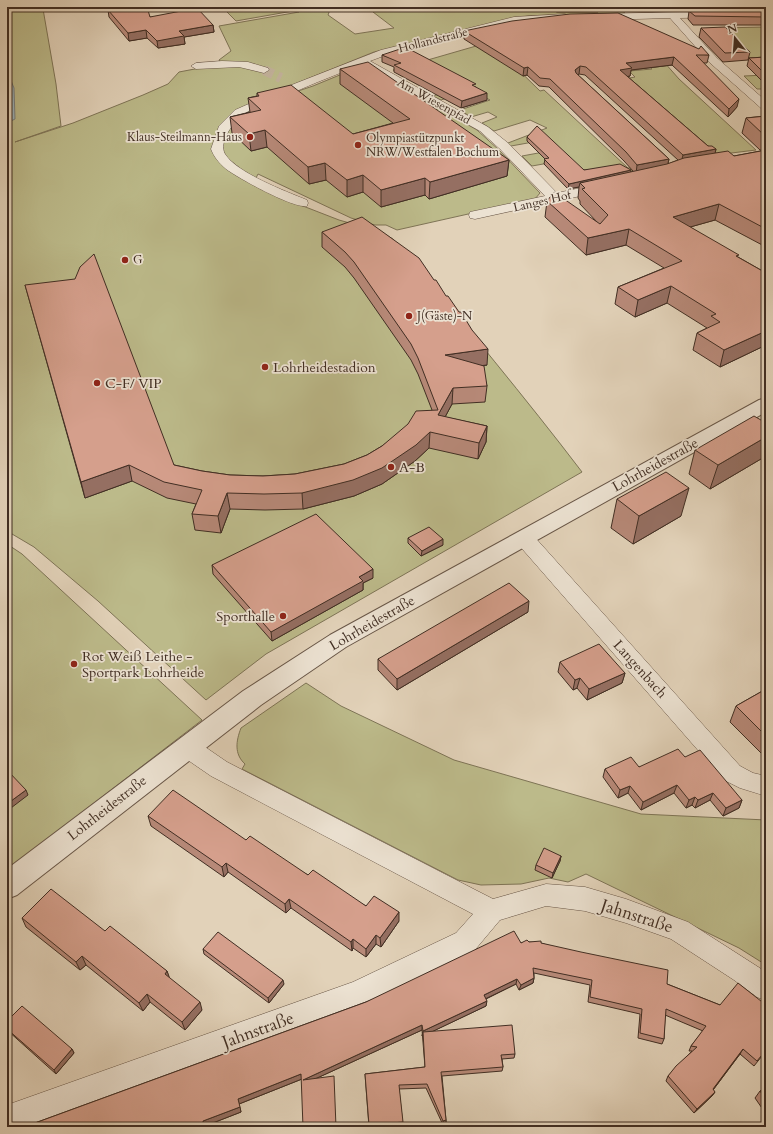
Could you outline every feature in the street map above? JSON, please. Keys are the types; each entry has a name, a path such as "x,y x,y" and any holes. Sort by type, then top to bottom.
{"street":[{"path":"593,17 766,13"},
{"path":"672,15 717,63 766,106"},
{"name":"Hollandstraße","path":"302,203 253,181 230,166 220,156 217,148 225,126 239,112 298,86 362,61 409,46 514,20 574,17"},
{"name":"Am Wiesenpfad","path":"362,61 484,129 504,146 553,197"},
{"path":"196,66 220,64 252,65 264,70"},
{"path":"287,81 298,86"},
{"name":"Langes Hof","path":"476,215 542,201 553,197 614,185"},
{"name":"Lohrheidestraße","path":"7,886 252,698 338,641 766,404"},
{"name":"Langenbach","path":"524,538 732,773 748,781 766,786"},
{"path":"187,747 219,769 492,911"},
{"name":"Jahnstraße","path":"7,1119 358,993 465,942 492,911 546,895 585,899 680,930 743,970 766,988"}],"shaded area":[{"path":"7,7 44,7 43,9 56,84 61,126 15,142 73,123 143,95 168,84 179,72 221,64 219,60 231,51 219,26 299,12 293,7 331,7 328,15 355,34 394,28 373,12 371,7 616,7 625,13 528,16 374,52 280,90 238,111 215,149 272,194 339,220 381,232 393,239 405,251 517,389 582,472 266,654 206,700 98,601 34,547 7,531"},
{"path":"249,7 289,7 293,11 236,21 226,11"},
{"path":"766,27 766,63 754,63 719,28"},
{"path":"490,42 540,91 544,90 628,168 652,165 656,169 575,182 571,159 532,166 522,156 560,149 550,139 511,146 508,143 547,128 530,120 494,131 482,123 497,117 488,112 471,117 460,110 490,100 471,90 441,100 433,96 458,88 440,78 417,84 393,70"},
{"path":"636,55 664,62 679,79 756,150 715,155 624,79 635,77 629,71 652,69"},
{"name":"Olympiastützpunkt NRW/Westfalen Bochum","path":"364,65 477,130 499,150 540,193 535,199 397,230 386,225 375,225 351,218 258,174 255,180 223,155 223,141 227,126 257,105 313,86"},
{"path":"766,75 766,89 757,89 744,76"},
{"name":"Rot Weiß Leithe - Sportpark Lohrheide","path":"7,544 22,554 202,720 7,870"},
{"path":"306,683 341,706 454,760 641,814 766,820 766,965 739,948 586,874 568,882 549,878 521,884 481,885 458,880 242,769 245,764 239,756 237,747 241,728"}],"water":[{"path":"7,71 14,88 15,119 7,123"}],"building":[{"path":"147,7 150,17 197,8 213,25 179,31 184,36 157,41 146,30 128,33 108,10"},
{"path":"555,7 596,7 599,8 557,8"},
{"path":"766,9 766,17 695,16 689,11"},
{"path":"618,13 699,49 701,46 709,55 696,55 739,99 729,109 674,57 626,63 632,68 620,70 708,146 712,146 716,149 683,155 586,67 580,66 575,70 576,73 669,159 637,165 626,152 550,79 540,78 528,67 524,68 464,31 512,21 570,14"},
{"path":"725,27 750,52 725,53 701,28"},
{"path":"403,48 409,49 476,84 472,85 487,93 462,101 394,65 401,63 382,55"},
{"path":"766,57 766,75 749,58"},
{"path":"368,62 509,160 430,182 425,178 381,190 363,175 347,180 325,163 308,167 265,130 249,134 230,117 261,110 248,98 259,96 257,93 291,85 353,134 410,119 340,69"},
{"path":"766,116 766,135 764,135 746,118"},
{"path":"537,126 584,170 620,164 631,170 569,184 544,159 549,158 527,137"},
{"path":"766,150 766,229 719,204 673,217 739,255 736,256 766,273 766,331 724,350 697,333 720,322 711,316 716,314 671,286 638,300 618,287 682,261 629,229 588,238 547,201 554,192 600,224 608,215 582,189 585,188 580,183 667,164 684,158 728,151 734,156"},
{"path":"362,217 419,258 446,296 448,296 459,312 461,312 472,330 488,349 445,355 484,366 487,386 453,388 438,415 487,426 479,443 430,432 416,445 382,468 353,480 302,493 227,493 218,516 192,514 202,490 164,482 129,465 81,482 25,285 75,279 80,267 94,254 174,465 230,475 263,476 295,474 344,464 367,455 382,446 408,424 416,411 438,410 411,344 354,262 322,232"},
{"path":"754,416 766,423 766,437 718,465 695,450"},
{"path":"666,472 689,488 639,516 617,499"},
{"path":"316,514 373,569 359,577 363,581 271,632 212,565"},
{"path":"429,527 443,539 422,551 408,538"},
{"path":"509,583 529,601 397,679 378,659"},
{"path":"599,644 625,673 589,689 580,678 575,680 560,662"},
{"path":"766,689 766,736 736,706"},
{"path":"678,749 685,757 700,750 742,800 726,808 713,793 698,800 695,797 689,800 677,785 643,802 630,786 620,790 605,769 631,757 639,767"},
{"path":"7,770 26,790 7,804"},
{"path":"173,790 246,840 250,836 308,875 313,870 366,906 374,896 399,912 380,938 376,935 366,949 353,939 351,942 289,899 285,904 226,863 222,867 148,816"},
{"path":"544,848 561,856 553,873 536,865"},
{"path":"51,889 105,931 110,926 167,971 165,974 200,1002 182,1022 147,994 139,1003 82,956 76,962 22,918"},
{"path":"514,931 521,943 527,940 529,942 541,941 541,943 668,970 667,984 720,1005 738,983 766,1005 766,1050 757,1061 743,1049 713,1089 715,1092 697,1109 668,1076 676,1066 697,1047 691,1046 706,1026 666,1009 664,1039 640,1033 642,1009 590,997 592,980 533,968 534,978 521,985 517,979 484,995 487,1001 423,1031 422,1025 303,1080 334,1076 336,1127 303,1127 301,1074 238,1099 240,1107 203,1121 203,1127 24,1127 366,1002"},
{"path":"218,932 283,980 268,998 203,949"},
{"path":"22,1006 72,1049 54,1070 7,1029 7,1021"},
{"path":"512,1025 515,1054 501,1055 503,1067 441,1072 446,1120 443,1121 427,1084 399,1085 403,1122 369,1125 365,1074 425,1067 423,1032"},
{"path":"766,1088 766,1100 760,1091"},
{"path":"269,1124 269,1127 242,1127"}],"tunnel":[{"path":"264,70 281,78"}],"place":[{"name":"Klaus-Steilmann-Haus","path":"250,137"},
{"name":"Olympiastützpunkt NRW/Westfalen Bochum","path":"358,145"},
{"name":"G","path":"125,260"},
{"name":"J(Gäste)-N","path":"409,316"},
{"name":"Lohrheidestadion","path":"265,367"},
{"name":"C-F/ VIP","path":"97,383"},
{"name":"A-B","path":"391,467"},
{"name":"Sporthalle","path":"283,616"},
{"name":"Rot Weiß Leithe - Sportpark Lohrheide","path":"74,664"}]}
